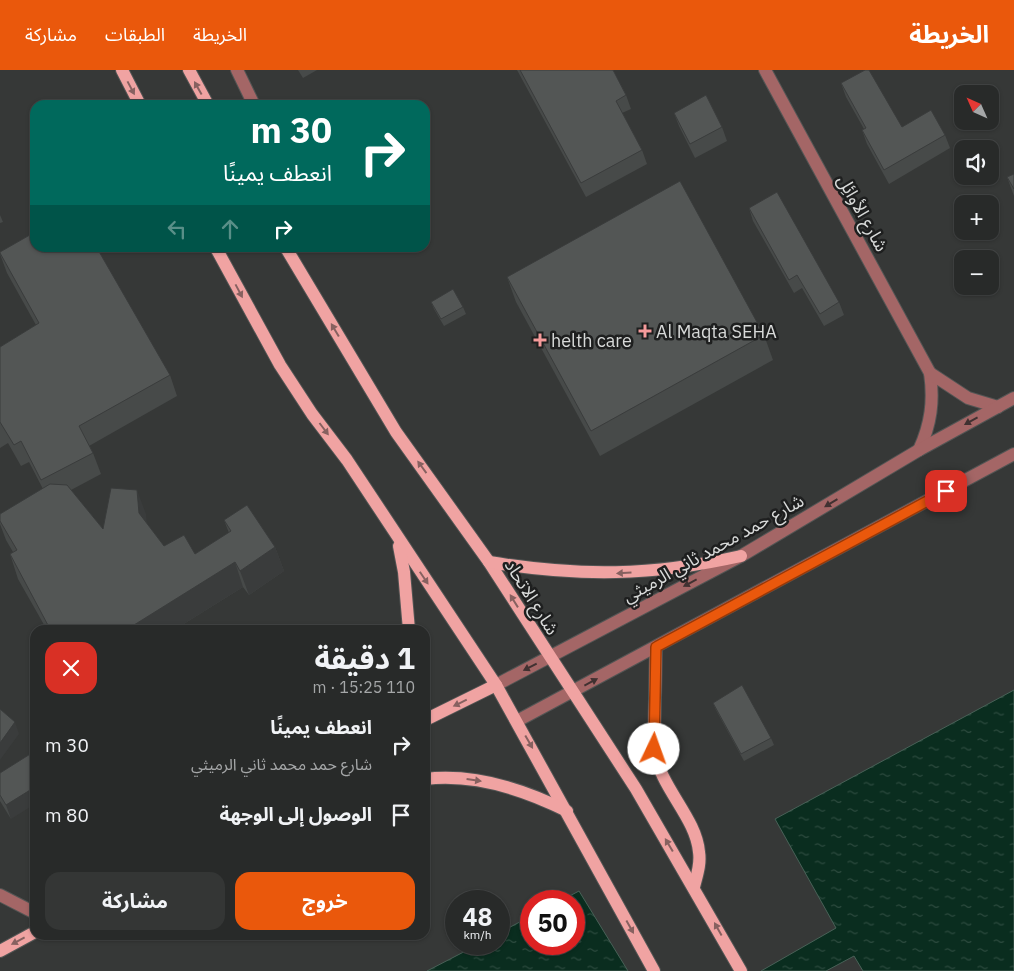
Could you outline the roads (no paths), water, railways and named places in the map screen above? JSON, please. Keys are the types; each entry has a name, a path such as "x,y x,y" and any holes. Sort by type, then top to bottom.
{"main road":[{"path":"122,70 137,100"},
{"path":"188,70 205,100"},
{"path":"218,252 280,365 312,414 347,460 496,685 567,810 654,971"},
{"name":"شارع الاتحاد","path":"288,252 396,432 489,562 636,789 741,971"},
{"path":"398,539 404,572 409,625"},
{"path":"489,562 535,570 621,574 694,566 742,556"},
{"path":"656,647 654,749 656,763 661,776 695,835 699,861 694,887"},
{"name":"شارع حمد محمد ثاني الرميثي","path":"430,718 496,685"},
{"path":"430,779 470,779 504,785 537,795 567,810"},
{"path":"0,951 30,935"}],"street":[{"path":"238,70 252,100"},
{"name":"شارع الأوائِل","path":"765,70 930,373 932,405 930,420 919,450"},
{"name":"شارع الأوائِل","path":"930,373 968,398 998,407"},
{"name":"شارع حمد محمد ثاني الرميثي","path":"496,685 742,556 919,450 1014,398"},
{"path":"517,721 1014,454"},
{"path":"0,894 30,910"}],"water":[{"path":"1014,690 1014,971 863,971 854,956 826,971 761,971 836,928 775,819"},
{"path":"585,901 628,971 427,971 458,955 510,955 510,927 520,922 520,955 585,955"}],"place":[{"name":"Al Maqta SEHA","path":"645,331"},
{"name":"helth care","path":"540,340"}]}
